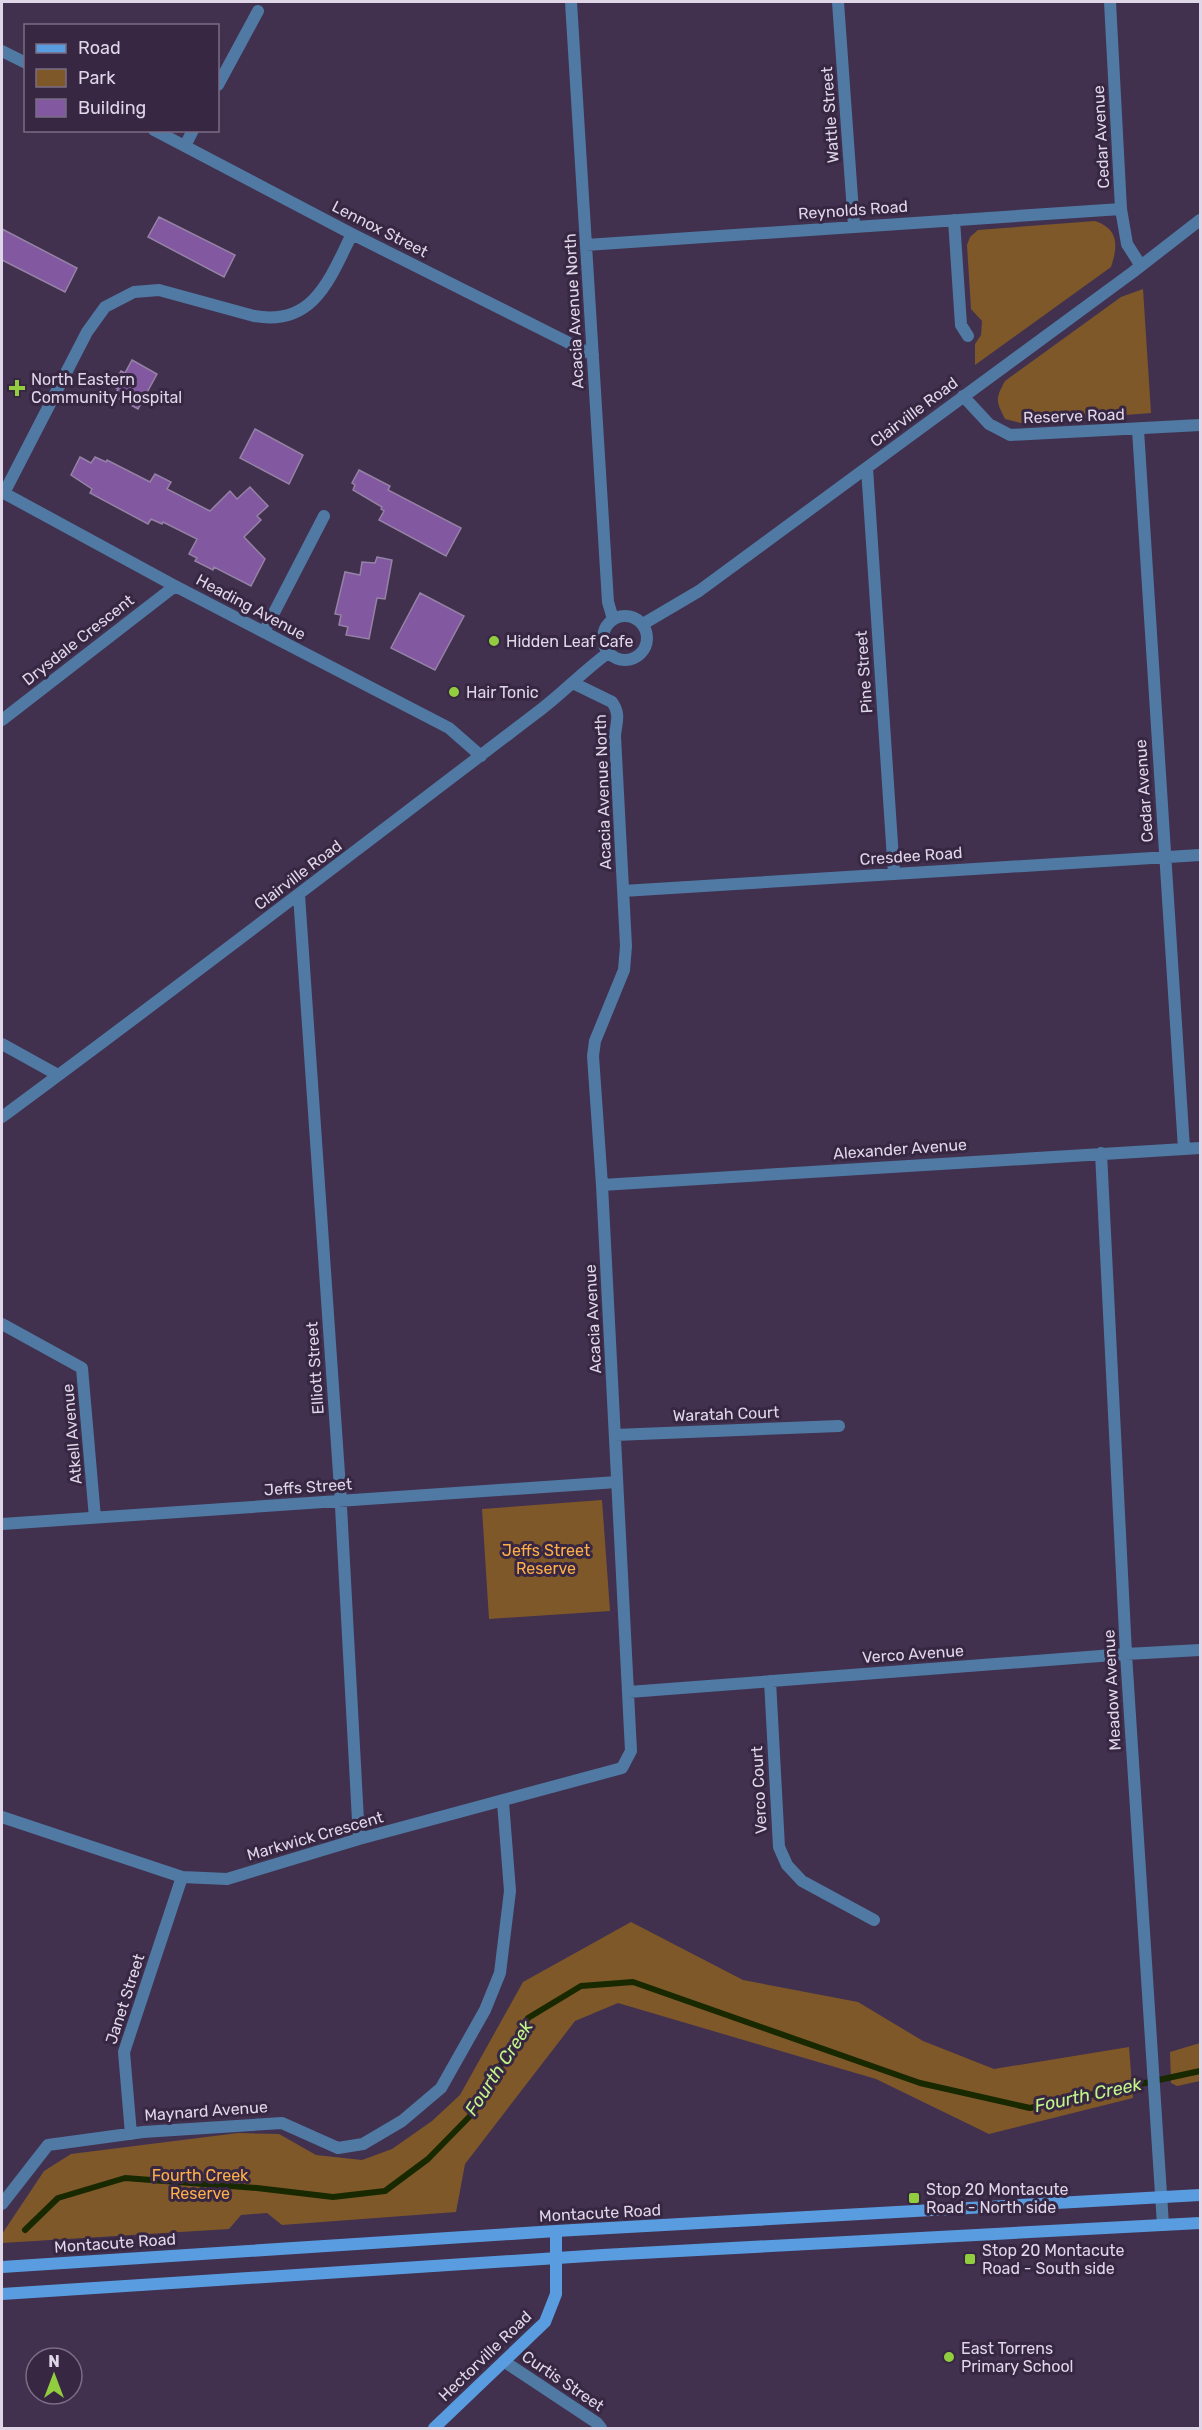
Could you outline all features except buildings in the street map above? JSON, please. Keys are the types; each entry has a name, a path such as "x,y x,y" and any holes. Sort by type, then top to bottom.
{"main road":[{"name":"Montacute Road","path":"2,2267 556,2231 1200,2195"},
{"path":"2,2294 557,2258 1200,2223"},
{"name":"Hectorville Road","path":"434,2428 545,2322 553,2307 556,2294 556,2231"}],"street":[{"name":"Acacia Avenue North","path":"571,2 608,602 613,619"},
{"name":"Wattle Street","path":"838,2 854,226"},
{"name":"Cedar Avenue","path":"1110,2 1121,209 1127,244 1141,266"},
{"path":"219,83 258,10"},
{"path":"2,51 24,62"},
{"name":"Lennox Street","path":"158,132 352,234 593,355"},
{"path":"184,146 192,132"},
{"name":"Reynolds Road","path":"586,245 1121,209"},
{"path":"954,220 961,325 968,336"},
{"name":"Clairville Road","path":"643,624 699,591 1141,266 1200,220"},
{"path":"3,492 87,332 105,307 134,292 159,290 254,316 270,319 286,316 305,307 319,296 352,234"},
{"name":"Reserve Road","path":"963,396 989,424 1010,435 1200,425"},
{"name":"Cedar Avenue","path":"1138,430 1184,1149"},
{"name":"Pine Street","path":"867,468 894,874"},
{"name":"Heading Avenue","path":"3,492 175,586 449,728 481,756"},
{"path":"264,632 324,516"},
{"name":"Drysdale Crescent","path":"2,720 175,586"},
{"path":"629,616 643,624 648,638 643,652 629,660 621,660 608,653 603,641 605,628 613,619 629,616"},
{"name":"Clairville Road","path":"2,1117 481,756 608,653"},
{"name":"Acacia Avenue North","path":"573,683 606,698 616,706 618,713 615,736 623,891"},
{"name":"Cresdee Road","path":"623,891 1200,855"},
{"name":"Acacia Avenue","path":"623,891 626,946 624,970 595,1041 593,1056 602,1185 631,1751"},
{"name":"Elliott Street","path":"299,895 341,1501 359,1839"},
{"path":"2,1044 58,1075"},
{"name":"Alexander Avenue","path":"602,1185 1200,1148"},
{"name":"Meadow Avenue","path":"1101,1153 1126,1654 1163,2225"},
{"name":"Atkell Avenue","path":"2,1324 82,1368 95,1518"},
{"name":"Waratah Court","path":"615,1435 839,1426"},
{"name":"Jeffs Street","path":"2,1524 617,1482"},
{"name":"Verco Avenue","path":"629,1692 1200,1650"},
{"name":"Verco Court","path":"770,1681 779,1847 788,1865 802,1881 874,1920"},
{"name":"Markwick Crescent","path":"2,1817 182,1877 227,1879 359,1839 503,1802 622,1768 631,1751"},
{"name":"Maynard Avenue","path":"2,2204 48,2145 131,2134 282,2122 338,2148 363,2144 402,2121 441,2088 485,2010 500,1973 510,1891 503,1802"},
{"name":"Janet Street","path":"131,2134 124,2052 182,1877"},
{"name":"Curtis Street","path":"505,2362 597,2423 601,2428"}],"green space":[{"path":"1095,221 1109,229 1115,239 1115,252 1111,267 975,365 975,344 981,335 982,321 971,309 967,245 970,237 978,230"},
{"path":"1143,289 1151,413 1021,423 1005,419 998,400 1005,381 1121,297"},
{"name":"Jeffs Street Reserve","path":"602,1500 610,1611 489,1619 482,1509"},
{"name":"Fourth Creek Reserve","path":"631,1922 743,1980 858,2002 923,2041 994,2069 1129,2047 1133,2098 989,2134 876,2079 618,2003 575,2021 465,2164 456,2212 282,2225 267,2213 241,2215 229,2229 2,2243 2,2234 44,2171 71,2154 238,2133 279,2134 316,2155 362,2160 392,2149 432,2121 460,2095 523,1982"},
{"path":"1200,2043 1200,2081 1177,2086 1171,2083 1170,2052"}],"waterway":[{"name":"Fourth Creek","path":"25,2230 58,2198 125,2178 257,2188 333,2197 385,2191 428,2159 473,2113 528,2018 581,1986 633,1982 920,2083 1030,2108 1200,2071"}],"place":[{"name":"North Eastern Community Hospital","path":"17,388"},
{"name":"Hidden Leaf Cafe","path":"494,641"},
{"name":"Hair Tonic","path":"454,692"},
{"name":"Stop 20 Montacute Road - North side","path":"914,2198"},
{"name":"Stop 20 Montacute Road - South side","path":"970,2259"},
{"name":"East Torrens Primary School","path":"949,2357"}]}
